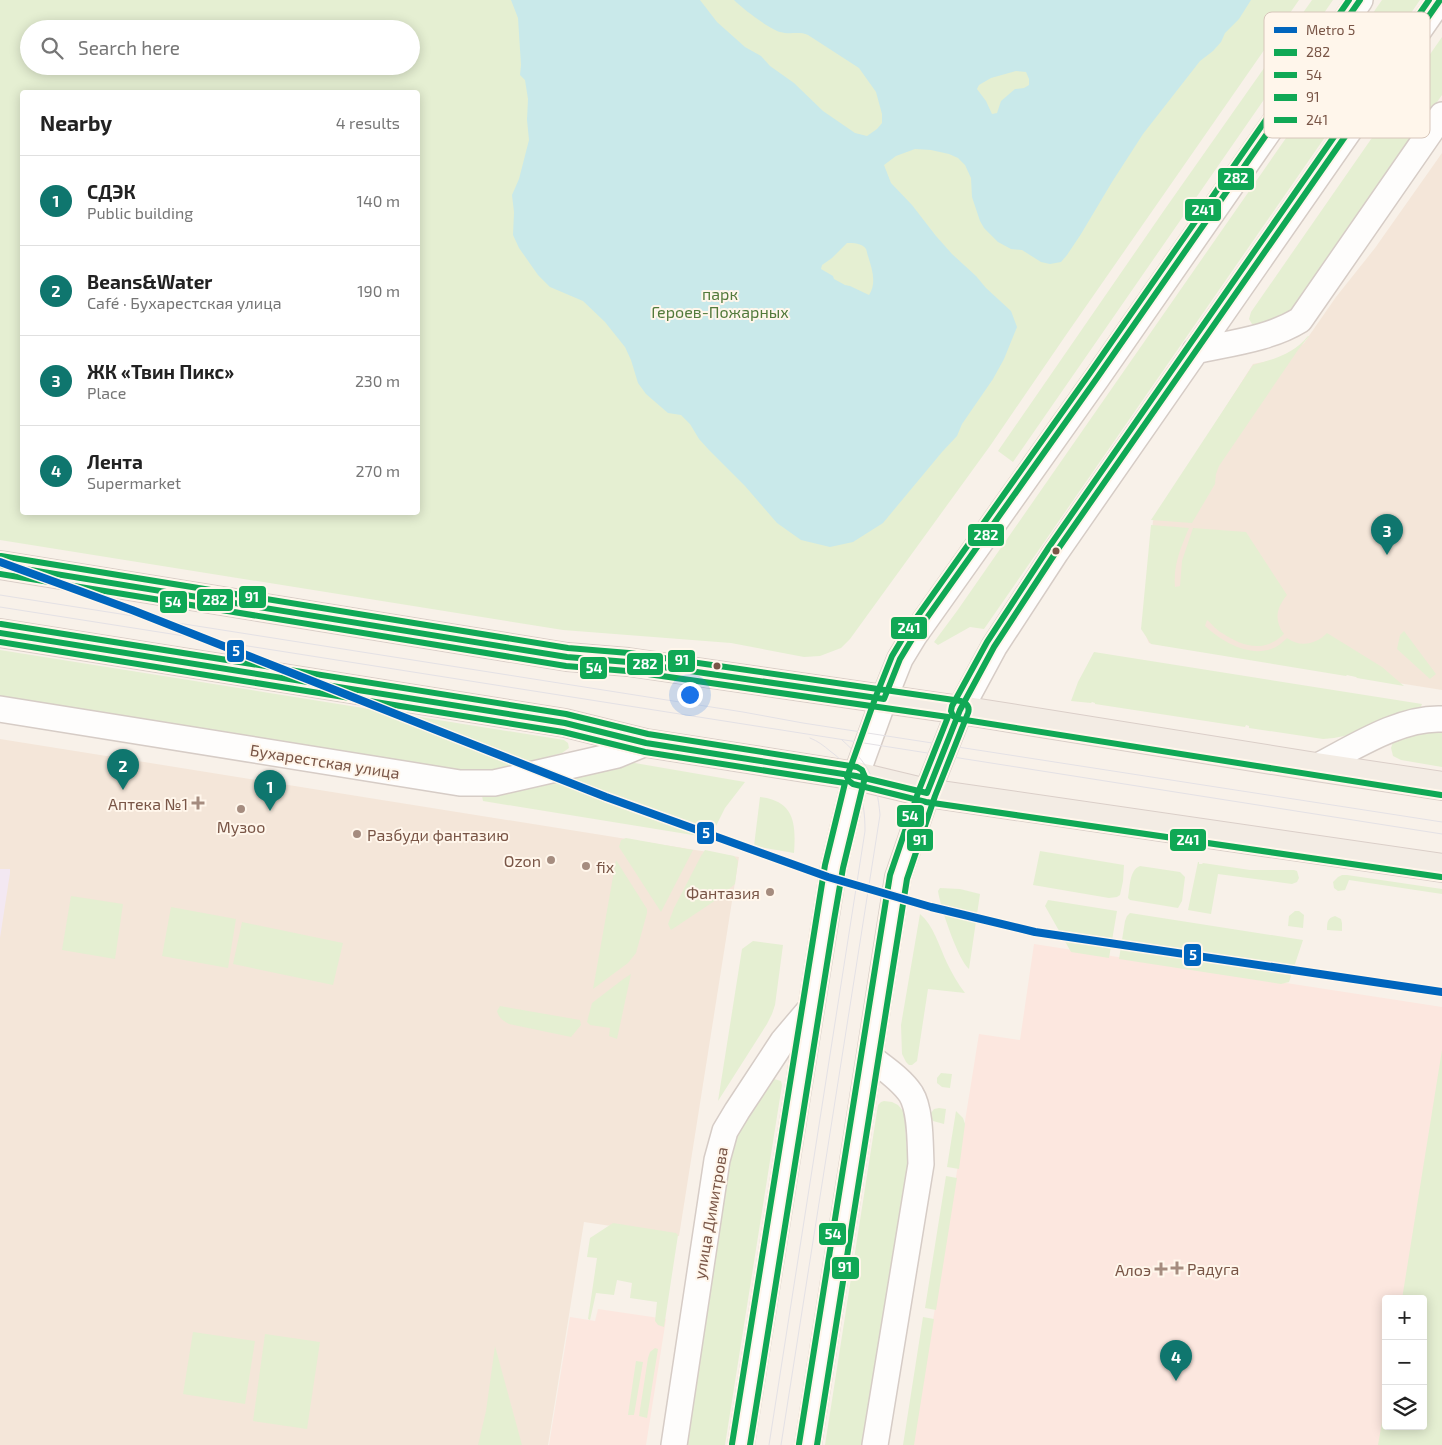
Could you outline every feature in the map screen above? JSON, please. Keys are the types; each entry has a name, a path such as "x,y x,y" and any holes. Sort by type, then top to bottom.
{"main road":[{"path":"0,565 567,657 628,662 960,710 1316,768 1442,786"},
{"name":"Бухарестская улица","path":"0,633 565,724 646,743 856,776 927,793 1442,868"}],"street":[{"path":"1352,12 1360,0"},
{"path":"1430,14 1440,0"},
{"path":"1430,132 1442,115"},
{"path":"742,1445 834,866 856,776 884,699 900,660 914,636 1264,138"},
{"path":"808,1445 898,877 927,793 960,710 994,647 1056,552 1344,138"},
{"path":"1195,351 1285,329 1300,320 1426,138"},
{"name":"Бухарестская улица","path":"0,709 460,783 494,783 617,754 646,743"},
{"path":"1316,768 1403,724 1418,720 1442,719"},
{"name":"улица Димитрова","path":"674,1445 717,1160 725,1131 783,1041 812,1008"},
{"path":"870,1057 899,1081 912,1095 918,1117 921,1164 875,1445"}],"shaded area":[{"path":"1442,153 1442,690 1149,643 1142,627 1153,521 1253,364 1283,358 1304,343 1336,297 1375,248"},
{"path":"0,739 739,857 679,1236 584,1222 548,1445 0,1445"},
{"path":"0,869 10,869 10,873 0,938"},
{"path":"1034,944 1442,1007 1442,1060 1407,1295 1382,1295 1382,1430 1386,1430 1384,1445 913,1445 979,1034 1020,1040"},
{"path":"598,1309 666,1319 646,1445 549,1445 570,1317 595,1321"}],"green space":[{"name":"парк Героев-Пожарных","path":"0,0 1299,0 1291,12 1264,12 1264,50 990,446 850,639 841,648 820,656 804,657 731,643 563,630 0,540"},
{"path":"1312,0 1333,0 1325,12 1304,12"},
{"path":"1382,0 1420,0 1412,12 1374,12"},
{"path":"1442,37 1442,95 1430,112 1430,54"},
{"path":"1264,68 1264,100 1013,462 998,451"},
{"path":"1286,138 1324,138 984,629 970,627 938,645 934,642"},
{"path":"1372,138 1412,138 1399,156 1396,157 1397,159 1290,312 1257,326 1252,324 1249,319 1251,312"},
{"path":"1308,336 1219,466 1215,484 1192,523 1151,520 1253,365 1290,352"},
{"path":"1151,525 1189,528 1176,564 1175,587 1180,586 1182,561 1193,528 1246,532 1287,595 1280,605 1278,614 1279,624 1284,634 1277,640 1262,646 1238,642 1220,632 1207,620 1205,626 1219,637 1244,649 1262,651 1275,647 1287,638 1303,644 1318,640 1327,633 1382,667 1404,686 1347,675 1151,644 1141,629"},
{"path":"1404,631 1436,674 1430,679 1397,649 1400,635"},
{"path":"0,650 564,740 568,743 569,748 562,753 505,768 473,773 0,700"},
{"path":"1094,652 1422,704 1420,709 1349,735 1323,739 1249,728 1246,725 1245,727 1092,702 1071,701 1078,682"},
{"path":"1425,729 1442,731 1442,767 1401,760 1393,756 1391,748 1393,742"},
{"path":"629,762 745,782 725,808 714,830 707,835 699,836 483,801 482,796 501,794"},
{"path":"760,797 772,799 787,809 793,824 794,853 754,846"},
{"path":"626,838 693,850 661,912 619,847 621,840"},
{"path":"705,850 734,856 738,861 735,884 716,900 671,930 668,924 674,908"},
{"path":"1040,851 1124,865 1120,895 1109,898 1033,885"},
{"path":"616,860 647,909 647,913 636,953 628,963 593,989"},
{"path":"1198,862 1199,864 1250,870 1294,870 1297,871 1299,878 1297,882 1292,884 1218,874 1211,914 1188,910"},
{"path":"1140,866 1180,872 1185,877 1182,901 1178,908 1130,900 1128,898 1132,875 1136,868"},
{"path":"1342,875 1442,889 1442,894 1349,880 1345,890 1338,891 1334,888 1333,882"},
{"path":"940,888 960,889 980,894 969,969 960,955 950,932 939,898 938,891"},
{"path":"71,896 123,904 115,959 62,950"},
{"path":"1048,900 1117,911 1109,958 1071,952 1045,906"},
{"path":"171,907 236,919 228,968 162,956"},
{"path":"1295,911 1299,911 1304,915 1303,928 1288,926 1289,916"},
{"path":"1130,913 1303,940 1289,982 1281,984 1119,959 1125,921"},
{"path":"920,914 933,930 949,967 965,993 928,989 917,1061 909,1065 902,1054 901,1025"},
{"path":"1335,916 1341,919 1342,931 1327,930 1328,921"},
{"path":"242,922 343,943 333,985 233,964"},
{"path":"753,941 783,945 775,1005 767,1024 718,1101 742,949"},
{"path":"631,974 617,1039 609,1036 610,1028 590,1025 587,1022 592,1003"},
{"path":"500,1006 580,1020 581,1025 571,1037 509,1024 499,1016 497,1011"},
{"path":"1442,1050 1442,1445 1378,1445 1382,1422 1382,1430 1427,1430 1427,1295 1403,1295"},
{"path":"941,1073 952,1074 950,1088 942,1087 937,1083 937,1078"},
{"path":"771,1080 781,1081 782,1085 725,1445 685,1445 730,1156 748,1117"},
{"path":"884,1101 898,1105 904,1112 908,1165 862,1445 825,1445 878,1105"},
{"path":"934,1109 946,1109 944,1124 933,1121 931,1117"},
{"path":"956,1111 963,1118 965,1124 959,1169 947,1167"},
{"path":"946,1176 957,1178 936,1310 925,1308"},
{"path":"613,1223 676,1233 678,1235 664,1327 658,1325 655,1321 657,1302 630,1298 632,1283 617,1280 614,1295 596,1293 590,1320 588,1319 597,1258 587,1257 590,1238"},
{"path":"923,1317 934,1319 914,1445 903,1445"},
{"path":"193,1332 255,1341 245,1404 183,1394"},
{"path":"265,1334 320,1342 307,1429 253,1421"},
{"path":"495,1346 522,1445 478,1445 486,1411"},
{"path":"655,1348 658,1349 647,1418 639,1416 648,1358 650,1352"},
{"path":"636,1361 643,1362 634,1415 628,1415"}],"water":[{"path":"511,0 700,0 717,22 745,47 761,56 770,66 794,83 823,111 855,133 867,136 882,123 882,114 876,92 859,68 808,35 784,33 769,27 734,0 1251,0 1239,19 1225,33 1221,42 1200,61 1143,134 1081,234 1061,262 1050,264 1041,262 1022,250 1011,249 998,242 984,228 972,197 971,178 965,165 958,158 931,150 915,149 896,156 884,165 891,183 912,205 952,254 1011,311 1017,327 1004,359 993,379 962,424 957,436 883,523 853,542 830,547 801,540 777,523 745,486 699,439 690,424 681,415 668,413 646,394 638,383 625,347 605,322 583,301 550,287 538,275 519,248 513,235 514,212 512,195 519,179 529,140 527,120 528,99 525,80 520,75 518,18","holes":["1016,71 1026,72 1029,85 1024,88 1015,89 1001,101 997,113 992,114 986,101 977,89 979,85 991,78","847,243 860,244 866,249 873,276 873,286 869,295 845,285 821,269 822,265"]}],"tram line":[{"path":"0,595 803,723 1442,822"},
{"path":"0,607 1442,834"},
{"path":"769,1445 865,831 861,796 853,776 840,759 810,738"},
{"path":"781,1445 880,815 877,792 870,773 859,757 842,740"}],"metro line":[{"name":"5","path":"0,562 132,610 606,797 828,877 931,907 1035,932 1442,992"}],"transit line":[{"name":"241","path":"1341,12 1349,0"},
{"name":"282","path":"1352,12 1360,0"},
{"name":"241","path":"1421,12 1429,0"},
{"name":"282","path":"1430,14 1440,0"},
{"name":"241","path":"1264,122 1090,373 907,631 892,656 847,777 853,784 926,802 1441,877"},
{"name":"282","path":"0,565 567,657 628,662 884,699 900,659 914,636 1264,138"},
{"name":"241","path":"1333,138 1049,547 987,642 951,711 953,716 959,719 1441,795"},
{"name":"282","path":"0,633 565,723 646,743 856,776 927,793 960,710 994,647 1056,552 1344,138"},
{"name":"91","path":"1,556 568,648 629,653 961,701 966,704 969,709 968,713 935,796 907,879 817,1445"},
{"name":"54","path":"0,574 566,666 627,671 948,717 919,790 890,875 799,1444"},
{"name":"91","path":"1,624 566,714 648,734 857,767 862,770 865,777 843,868 834,920 750,1445"},
{"name":"54","path":"0,642 563,732 645,752 845,783 825,865 732,1444"}],"place":[{"name":"ЖК «Твин Пикс»","path":"1387,555"},
{"name":"Beans&Water","path":"123,790"},
{"name":"Аптека №1","path":"198,803"},
{"name":"Музоо","path":"241,809"},
{"name":"СДЭК","path":"270,811"},
{"name":"Разбуди фантазию","path":"357,834"},
{"name":"Ozon","path":"551,860"},
{"name":"fix","path":"586,866"},
{"name":"Фантазия","path":"770,892"},
{"name":"Радуга","path":"1177,1268"},
{"name":"Алоэ","path":"1161,1269"},
{"name":"Лента","path":"1176,1381"}]}
